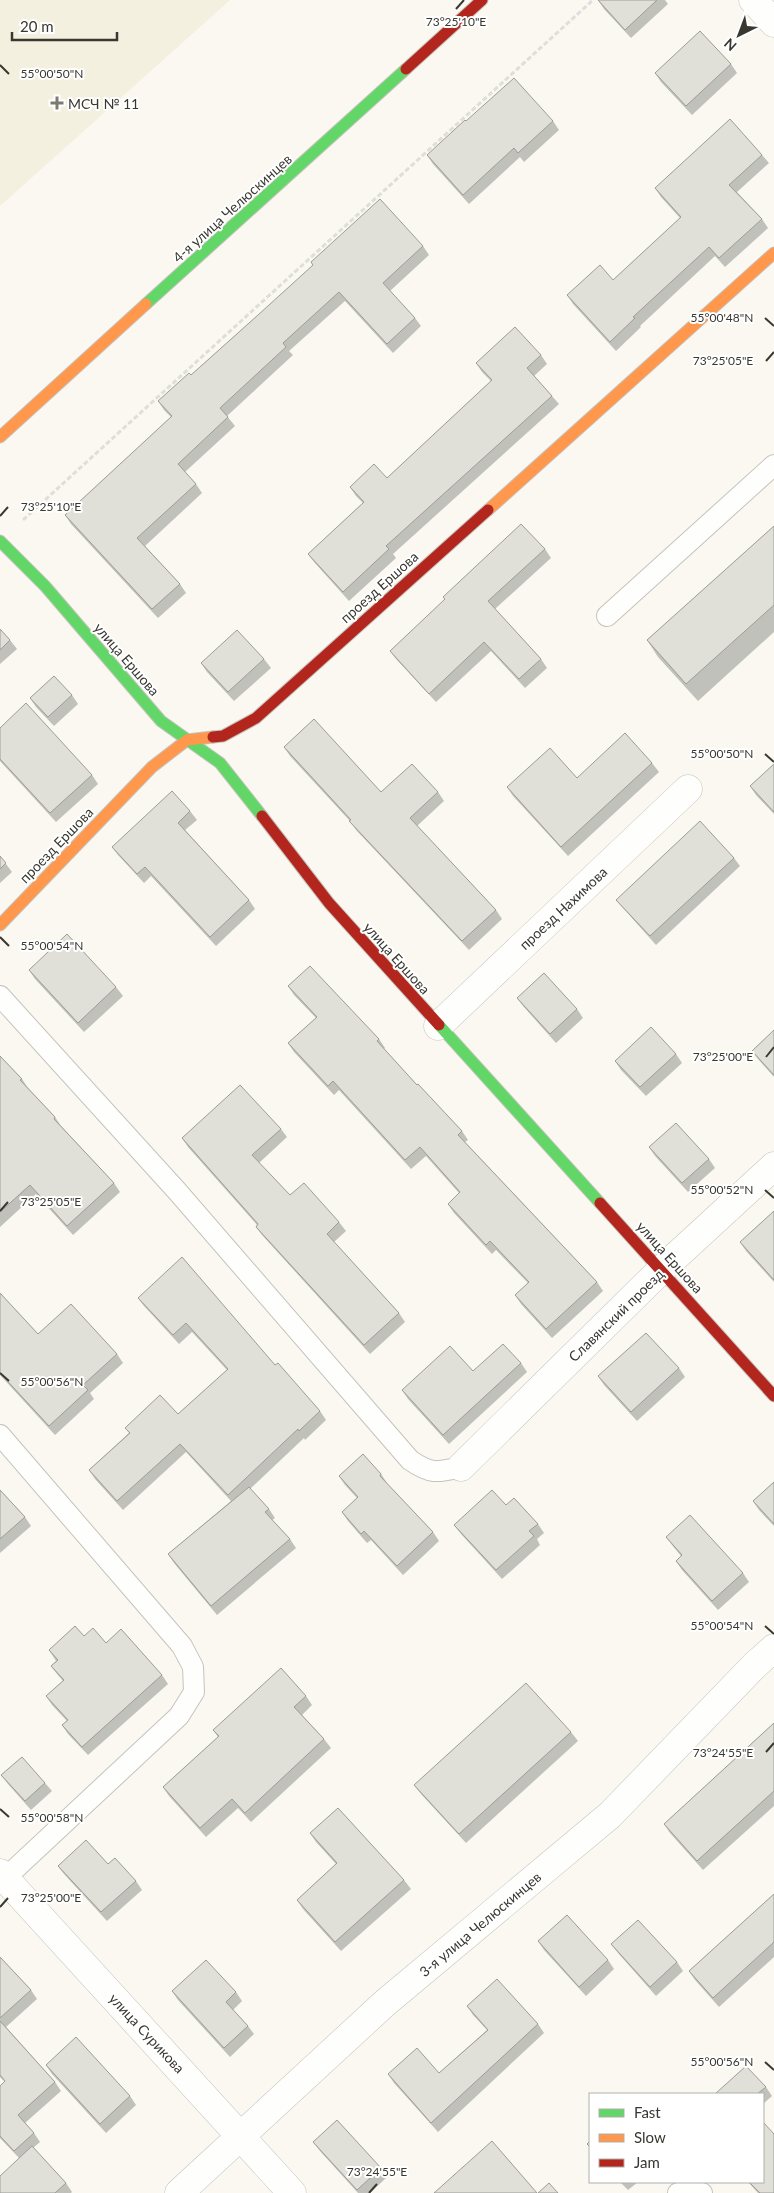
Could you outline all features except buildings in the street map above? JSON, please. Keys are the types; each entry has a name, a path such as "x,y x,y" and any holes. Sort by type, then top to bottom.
{"street":[{"name":"4-я улица Челюскинцев","path":"0,437 482,0"},
{"path":"753,0 774,23"},
{"name":"проезд Ершова","path":"0,925 152,767 188,740 223,736 256,718 774,252"},
{"name":"улица Ершова","path":"0,541 45,586 161,721 220,763 328,903 438,1026 662,1269 774,1396"},
{"name":"проезд Нахимова","path":"438,1026 688,789"},
{"name":"Славянский проезд","path":"461,1467 662,1269 774,1166"},
{"name":"3-я улица Челюскинцев","path":"179,2193 386,2003 610,1815 754,1666 774,1648"},
{"name":"улица Сурикова","path":"2,1878 241,2135 292,2193"}],"lane":[{"path":"607,616 774,465"},
{"path":"0,996 177,1191 410,1460 424,1470 442,1472 461,1467"},
{"path":"0,1435 182,1646 193,1667 194,1684 194,1692 179,1716 2,1878"},
{"path":"678,2193 688,2190 702,2193"}],"path":[{"path":"0,541 593,0"}],"shaded area":[{"name":"МСЧ № 11","path":"0,0 230,0 0,206"}],"traffic: fast":[{"path":"146,304 406,69"},
{"path":"0,541 45,586 161,721 220,763 262,816"},
{"path":"439,1025 600,1203"}],"traffic: slow":[{"path":"488,510 774,253"},
{"path":"0,437 146,304"},
{"path":"0,925 152,767 187,740 213,737"}],"traffic: jam":[{"path":"406,69 482,0"},
{"path":"213,737 223,736 256,718 488,510"},
{"path":"262,816 329,903 439,1025"},
{"path":"600,1203 774,1396"}],"place":[{"name":"МСЧ № 11","path":"57,103"}]}
